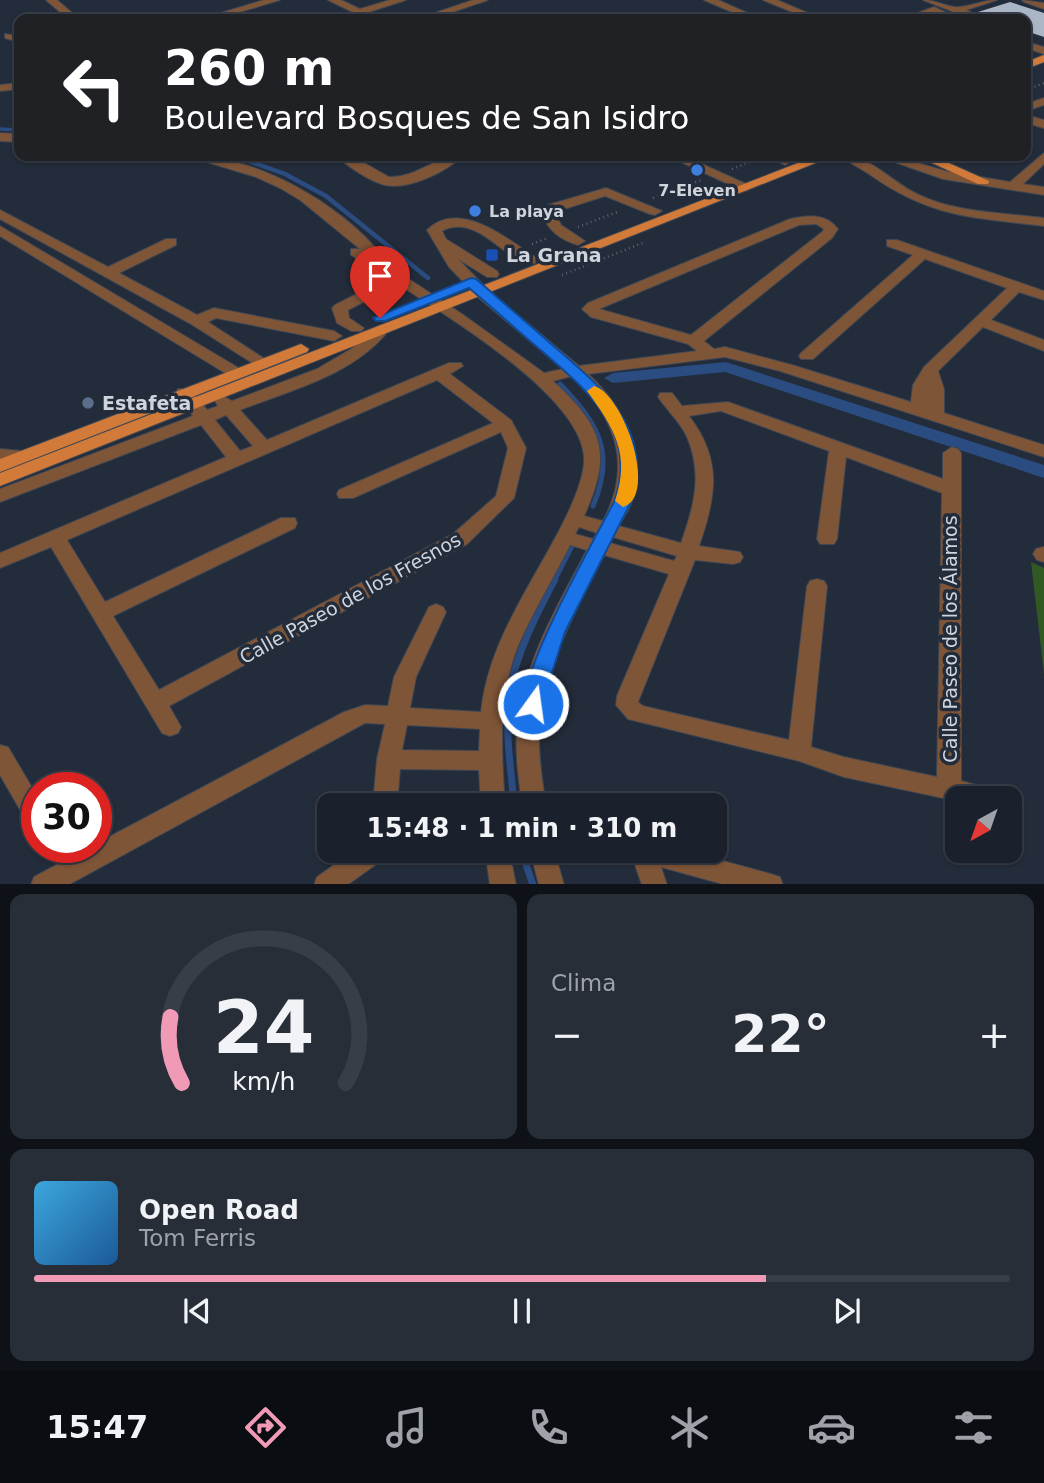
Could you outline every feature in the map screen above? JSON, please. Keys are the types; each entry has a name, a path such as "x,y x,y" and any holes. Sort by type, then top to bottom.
{"main road":[{"path":"476,280 739,184 778,161"},
{"path":"381,330 476,280 655,211 811,161"},
{"path":"935,161 983,181"},
{"path":"0,480 218,395 236,373 356,328 436,302"},
{"path":"0,466 194,404"}],"street":[{"path":"51,0 68,14"},
{"path":"224,14 275,0"},
{"path":"333,0 360,14"},
{"path":"372,14 401,0"},
{"path":"438,14 483,0"},
{"path":"709,0 744,14"},
{"path":"768,0 804,14"},
{"path":"928,0 956,14"},
{"path":"960,14 992,0"},
{"path":"1027,0 1044,6"},
{"path":"922,14 934,10 953,14"},
{"path":"1031,111 1044,124"},
{"path":"1044,131 1041,135 1044,137"},
{"path":"1013,186 1044,157"},
{"path":"212,161 261,174 304,197 372,250 384,269"},
{"path":"352,161 386,181 402,182 413,179 445,161"},
{"path":"685,161 739,184"},
{"path":"856,161 906,194 922,201 956,209 1044,222"},
{"path":"897,161 922,170 1044,191"},
{"path":"578,241 561,233 549,214 564,203 606,192 655,211"},
{"path":"0,214 195,321 263,363"},
{"path":"694,341 827,235 831,229 827,224 817,220 795,222 590,309 596,314 694,341 710,353"},
{"path":"530,260 485,232 464,223 451,221 434,230 437,238 476,280 574,370 609,408 623,434 630,458 629,483 609,529 556,632 538,681 528,727 532,793"},
{"path":"0,230 236,373"},
{"path":"437,238 476,280"},
{"path":"107,273 171,242"},
{"path":"892,243 1044,296"},
{"path":"356,252 436,302 542,378 579,418 591,451 594,463 590,481 519,618 495,687 490,722 492,793"},
{"path":"807,356 922,254"},
{"path":"356,328 342,320 340,308 399,278"},
{"path":"918,410 921,385 930,370 1016,286"},
{"path":"195,321 214,313 334,336"},
{"path":"981,321 1044,346"},
{"path":"0,496 194,404 218,395 323,372 357,352 381,330"},
{"path":"542,378 574,370 710,353 743,355 1044,451"},
{"path":"0,561 447,369 505,424 346,494"},
{"path":"930,370 936,389 936,416"},
{"path":"218,395 265,448"},
{"path":"194,404 238,460"},
{"name":"Calle Paseo de los Álamos","path":"945,787 844,767 799,751 636,713 627,705 628,696 685,561 704,506 704,470 695,435 672,404 722,406 951,489"},
{"name":"Calle Paseo de los Fresnos","path":"155,703 388,580 460,539 482,522 505,498 512,478 517,448 505,424"},
{"path":"827,539 838,448"},
{"name":"Calle Paseo de los Álamos","path":"949,786 952,453"},
{"path":"0,455 23,457"},
{"path":"572,519 609,529 685,561"},
{"path":"101,612 288,523"},
{"path":"55,537 170,727"},
{"path":"563,537 600,547 685,561 733,557"},
{"path":"799,751 817,586"},
{"path":"386,793 389,759 405,677 436,612"},
{"path":"43,884 352,718 365,714 490,722"},
{"path":"389,759 490,761"},
{"path":"3,766 21,793"},
{"path":"326,884 357,863"},
{"path":"499,863 503,884"},
{"path":"546,863 552,884"},
{"path":"645,863 655,884"},
{"path":"685,863 771,884"}],"path":[{"path":"514,250 753,161"}],"green space":[{"path":"1031,562 1044,568 1044,674"}],"building":[{"path":"1010,2 1044,13 1044,37 1031,33 1031,14 978,12"}],"waterway":[{"path":"0,129 14,130"},
{"path":"249,161 285,174 326,196 428,278"},
{"path":"613,378 726,367 1044,472"},
{"path":"560,384 593,426 603,454 600,487 593,506"},
{"path":"554,581 573,544"},
{"path":"513,793 508,733 510,690 522,647 554,581"},
{"path":"525,863 533,884"}],"slow traffic":[{"path":"594,391 609,408 623,434 630,458 629,483 623,501"}],"place":[{"name":"7-Eleven","path":"697,170"},
{"name":"La playa","path":"475,211"},
{"name":"La Grana","path":"492,255"},
{"name":"Estafeta","path":"88,403"}],"route":[{"path":"380,318 471,282 589,384 609,408 623,434 630,458 629,483 623,502 556,632 538,681 533,704"}]}
